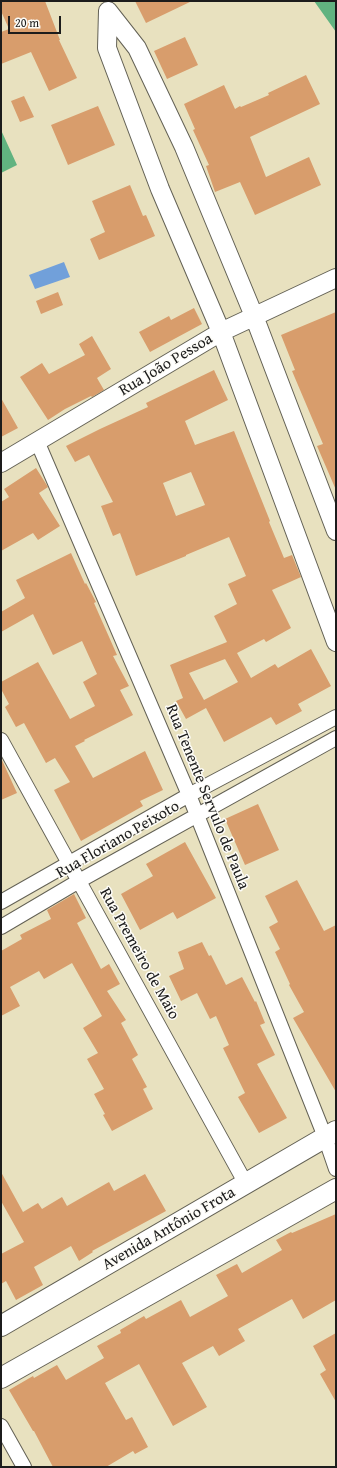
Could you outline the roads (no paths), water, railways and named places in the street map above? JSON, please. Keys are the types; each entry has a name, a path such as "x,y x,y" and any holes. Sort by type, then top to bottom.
{"main road":[{"name":"Avenida Antônio Frota","path":"1,1326 330,1134"},
{"path":"1,1378 336,1189"}],"street":[{"path":"106,6 136,48 184,146 254,316 336,531"},
{"path":"106,6 107,48 160,189 221,332 336,642"},
{"name":"Rua João Pessoa","path":"1,462 221,332 336,278"},
{"name":"Rua Tenente Servulo de Paula","path":"37,441 189,795 330,1134 336,1169"},
{"name":"Rua Floriano Peixoto","path":"1,902 68,862 189,795 336,717"},
{"name":"Rua Floriano Peixoto","path":"1,927 79,881 336,738"},
{"name":"Rua Premeiro de Maio","path":"1,740 246,1184"},
{"path":"1,1426 24,1467"}],"water":[{"path":"64,262 70,277 35,289 29,275"}]}
